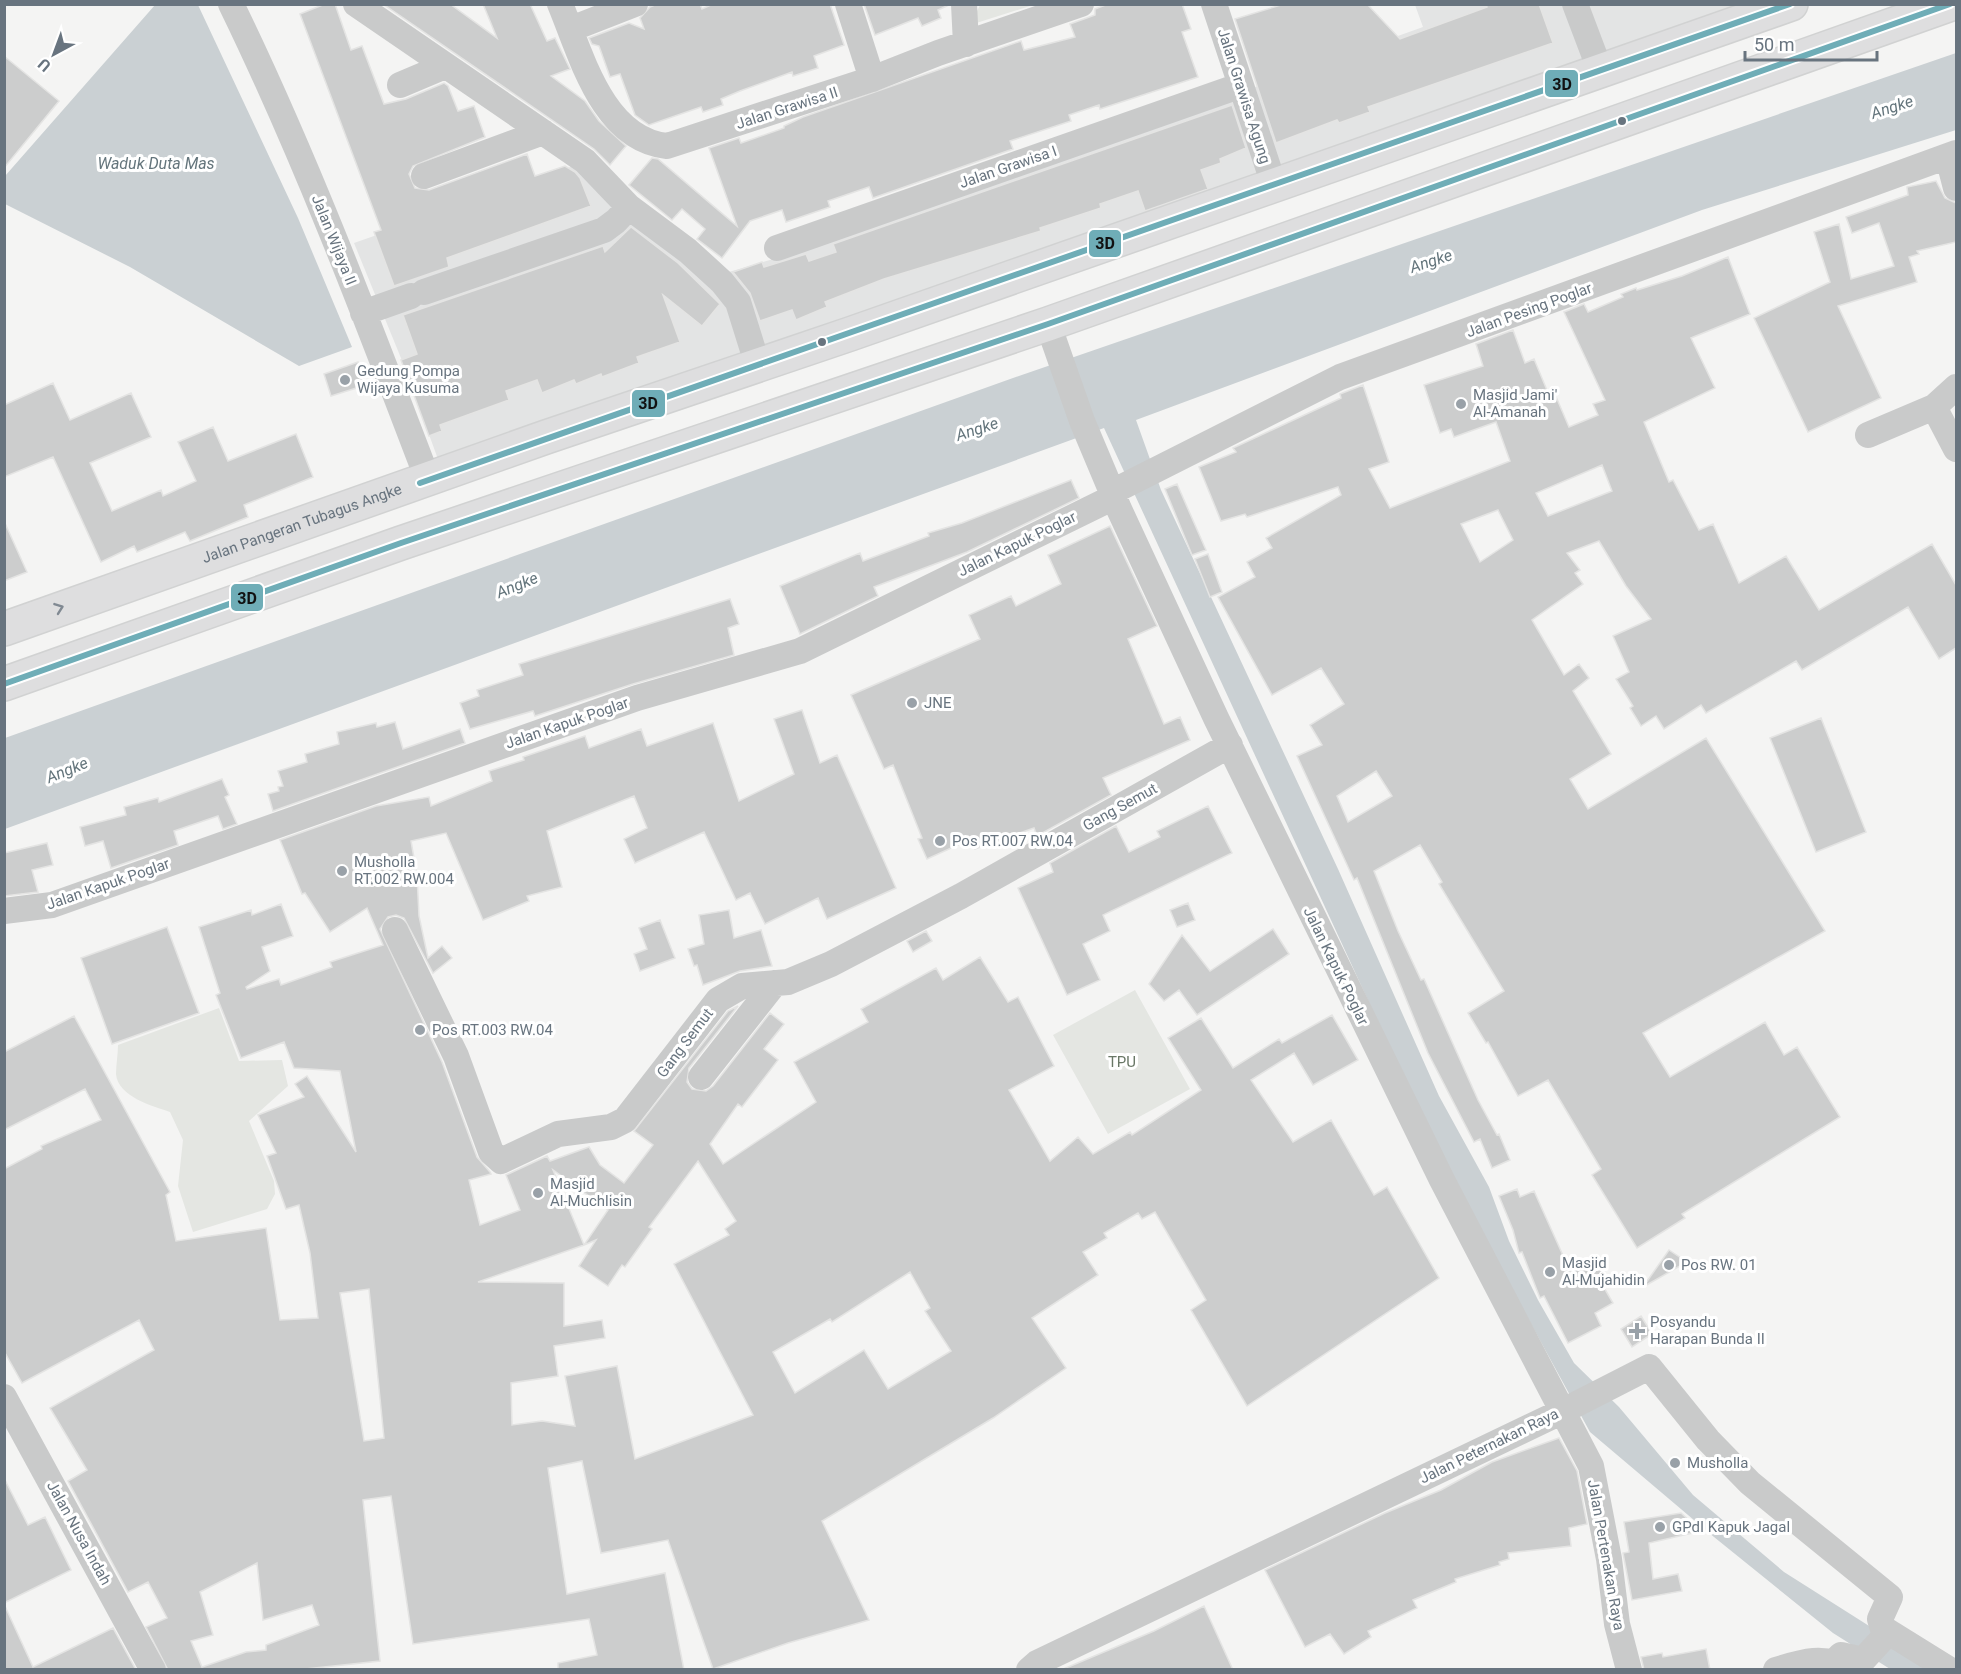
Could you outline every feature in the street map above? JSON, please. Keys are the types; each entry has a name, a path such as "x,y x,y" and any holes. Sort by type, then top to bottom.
{"main road":[{"name":"Jalan Pangeran Tubagus Angke","path":"4,628 635,407 755,356 1274,185 1791,4"},
{"path":"4,684 565,487 1051,332 1951,4"},
{"path":"635,407 630,426 631,435 641,452 652,458"},
{"path":"546,437 565,450 570,459 571,476 565,487"}],"street":[{"name":"Jalan Wijaya II","path":"231,4 271,87 428,480"},
{"path":"356,4 585,161 628,207 688,251 722,282 741,309 755,356"},
{"name":"Jalan Grawisa II","path":"560,4 592,84 604,104 639,136 658,145 676,144 872,79 1082,4"},
{"path":"570,29 635,4"},
{"path":"848,4 872,79"},
{"path":"964,4 966,44"},
{"path":"1575,4 1600,70"},
{"name":"Jalan Grawisa Agung","path":"1216,5 1239,86 1274,185"},
{"path":"400,85 445,66"},
{"name":"Jalan Grawisa I","path":"777,248 1239,86"},
{"path":"424,176 543,132"},
{"path":"1952,155 1956,188"},
{"name":"Jalan Pesing Poglar","path":"1116,492 1340,377 1952,155"},
{"path":"363,313 604,230 628,207"},
{"path":"1051,332 1116,492"},
{"path":"1868,435 1934,407 1956,387"},
{"path":"1934,407 1956,449"},
{"name":"Jalan Kapuk Poglar","path":"4,912 52,905 637,698 800,651 1116,492 1230,745 1325,944 1568,1408"},
{"name":"Gang Semut","path":"395,930 456,1056 491,1152 494,1158 501,1161 558,1134 611,1127 625,1120 718,1000 742,986 788,982 831,964 1230,745"},
{"path":"701,1077 775,983"},
{"name":"Jalan Peternakan Raya","path":"1029,1670 1037,1662 1649,1367 1708,1440 1750,1483 1890,1597 1880,1620 1884,1632"},
{"name":"Jalan Nusa Indah","path":"4,1397 153,1670"},
{"name":"Jalan Pertenakan Raya","path":"1568,1408 1595,1482 1617,1624 1629,1670"},
{"path":"1776,1670 1818,1660 1849,1663 1884,1632 1950,1670"}],"shaded area":[{"path":"1415,5 1783,5 439,462 403,363 354,243 579,164 715,276 777,258 1423,27"}],"green space":[{"path":"980,5 1033,5 970,25"},
{"name":"TPU","path":"1135,990 1190,1089 1108,1134 1053,1035"},
{"path":"219,1008 239,1061 282,1060 288,1086 249,1121 274,1181 275,1194 267,1209 193,1232 178,1186 183,1140 170,1112 129,1095 118,1082 116,1074 118,1045"}],"water":[{"name":"Waduk Duta Mas","path":"155,5 198,5 298,218 352,347 299,366 130,267 5,204 5,176"},
{"name":"Angke","path":"1956,53 1956,130 1702,210 1136,420 1161,490 1338,869 1439,1096 1489,1187 1509,1241 1538,1300 1574,1363 1619,1407 1693,1495 1784,1572 1937,1669 1890,1669 1833,1633 1714,1537 1590,1432 1465,1203 1414,1100 1104,428 5,829 5,738 1013,378"}],"building":[{"path":"325,4 335,4 351,50 362,46 384,104 406,99 444,83 448,86 458,111 474,106 485,137 413,166 409,174 415,188 429,190 527,154 535,176 565,166 575,172 580,178 591,206 447,258 449,267 394,286 374,232 381,230 300,14"},
{"path":"383,4 450,4 497,38 483,4 530,4 547,41 555,38 570,69 551,76 585,101 599,121 626,146 610,165 594,149"},
{"path":"657,4 700,4 702,9 713,4 830,4 844,45 814,56 818,68 793,76 792,72 740,91 721,99 723,105 703,112 701,107 649,125 635,115 620,74 610,77 599,46 592,44 589,38 629,23 644,29 640,18 650,7"},
{"path":"864,4 949,5 938,10 941,18 922,26 918,18 875,35"},
{"path":"1108,4 1182,4 1191,29 1182,32 1198,77 1100,109 1099,105 1069,115 1071,121 1010,141 1013,149 873,198 869,187 828,201 830,207 786,222 782,210 750,221 722,258 697,239 705,229 682,209 672,220 629,185 652,158 658,159 737,226 709,148 739,138 741,143 784,128 803,117 1021,41 1024,50 1075,37 1070,24 1095,15 1095,9"},
{"path":"1284,4 1367,4 1400,39 1487,7 1486,4 1539,4 1553,43 1368,107 1370,112 1339,123 1337,120 1276,143 1235,19"},
{"path":"4,56 59,101 4,168"},
{"path":"1232,105 1246,148 1220,159 1221,163 1201,170 1208,189 1145,211 1138,191 1100,204 1101,208 1040,228 1041,231 884,279 825,302 827,307 796,320 792,310 760,321 750,293 733,272 762,262 764,267 806,254 809,261 836,252 833,244"},
{"path":"1936,181 1945,198 1956,203 1956,242 1917,251 1919,254 1909,257 1917,282 1838,306 1881,398 1808,432 1754,318 1830,282 1814,232 1839,224 1851,279 1894,266 1879,223 1852,233 1846,217 1908,195 1907,187"},
{"path":"631,227 678,263 720,304 702,326 663,295 680,342 637,357 639,363 602,377 601,374 576,384 574,380 542,393 537,380 506,391 509,400 440,425 442,431 429,436 401,360 417,354 403,315 603,246 605,252"},
{"path":"1728,257 1750,314 1691,338 1715,388 1644,422 1669,482 1673,480 1699,530 1713,524 1739,583 1786,556 1819,610 1932,544 1956,585 1956,648 1939,659 1908,607 1802,670 1796,661 1706,713 1701,705 1664,729 1656,716 1641,726 1630,708 1633,706 1616,679 1629,672 1613,636 1651,619 1626,586 1599,541 1567,553 1580,570 1575,573 1583,584 1532,620 1564,675 1579,664 1589,678 1573,691 1611,754 1570,779 1588,809 1706,738 1825,931 1643,1033 1670,1077 1765,1022 1784,1055 1797,1047 1840,1117 1682,1214 1685,1218 1637,1248 1592,1175 1601,1169 1548,1080 1518,1096 1488,1042 1486,1043 1468,1013 1504,991 1439,884 1442,882 1420,845 1374,871 1421,980 1424,979 1478,1100 1497,1135 1499,1134 1510,1160 1492,1168 1480,1139 1474,1142 1428,1053 1357,878 1354,880 1297,756 1322,745 1310,725 1344,704 1321,668 1272,695 1218,597 1255,577 1247,562 1272,548 1266,538 1341,495 1338,487 1247,517 1245,514 1221,521 1199,467 1236,452 1233,448 1341,398 1340,394 1363,385 1389,462 1369,469 1390,508 1510,461 1496,422 1454,437 1451,429 1440,433 1424,385 1483,366 1476,344 1513,330 1525,363 1534,359 1549,395 1554,392 1569,427 1598,415 1593,404 1605,400 1564,312 1584,304 1588,312 1623,297 1621,294 1636,288 1637,290 1682,276","holes":["1602,465 1612,491 1548,516 1536,493","1498,510 1513,540 1480,562 1461,524","1376,771 1392,796 1348,822 1337,796"]},
{"name":"Gedung Pompa Wijaya Kusuma","path":"358,362 366,385 331,396 324,374"},
{"path":"53,383 70,420 131,393 151,437 90,463 112,511 161,490 163,496 196,481 178,442 213,427 228,461 296,434 313,477 244,505 248,517 190,541 185,532 137,552 134,546 101,562 53,457 4,477 4,405"},
{"path":"1071,480 1079,498 967,552 874,587 878,596 800,634 780,586 860,553 863,561 929,536 928,533 962,523"},
{"path":"1177,484 1206,550 1192,555 1165,489"},
{"path":"4,521 27,572 4,581"},
{"path":"1110,526 1157,626 1128,639 1164,724 1180,717 1190,740 1103,778 1111,795 1037,836 1034,828 975,849 971,839 927,859 918,839 922,838 893,765 884,769 851,695 980,639 969,615 1011,596 1016,606 1061,584 1048,555"},
{"path":"1208,554 1222,592 1210,597 1195,559"},
{"path":"730,599 739,624 728,628 734,655 633,684 535,716 533,711 470,729 460,703 479,696 477,690 523,675 519,664"},
{"path":"802,710 820,763 837,755 896,888 827,919 818,898 765,924 750,893 736,900 704,832 635,863 624,839 647,828 634,796 547,831 562,887 527,896 529,901 483,920 446,833 411,841 417,875 419,916 428,958 442,946 452,958 433,973 404,918 396,915 388,917 380,929 442,1062 477,1157 491,1174 469,1180 480,1225 520,1210 506,1175 547,1156 550,1161 589,1147 600,1165 624,1183 653,1145 634,1131 728,1011 738,1006 689,1068 687,1082 692,1089 706,1091 713,1086 770,1013 784,1024 764,1049 778,1060 742,1107 738,1104 710,1144 723,1164 816,1102 794,1062 868,1022 861,1009 936,968 943,980 980,957 1008,1002 1018,997 1054,1066 1009,1090 1050,1161 1078,1137 1093,1154 1130,1132 1132,1135 1201,1090 1168,1038 1201,1018 1233,1068 1279,1039 1282,1043 1332,1015 1358,1060 1313,1085 1294,1053 1251,1080 1293,1142 1331,1120 1374,1195 1387,1187 1439,1278 1247,1406 1191,1310 1206,1300 1155,1212 1142,1219 1138,1213 1104,1233 1107,1238 1083,1252 1098,1275 1032,1318 1066,1368 993,1418 822,1521 869,1620 788,1643 713,1669 668,1540 601,1553 582,1461 548,1468 567,1594 665,1573 684,1670 558,1670 558,1663 597,1655 589,1619 413,1644 391,1496 363,1500 380,1661 296,1670 168,1670 146,1627 167,1618 148,1582 128,1592 68,1481 87,1470 50,1408 154,1350 139,1320 22,1383 4,1351 4,1169 42,1149 41,1146 101,1120 85,1089 4,1130 4,1052 74,1016 170,1192 166,1195 176,1241 266,1228 280,1320 318,1318 310,1253 299,1205 286,1209 267,1156 276,1153 258,1115 304,1097 295,1084 307,1076 356,1152 340,1071 294,1068 284,1042 241,1058 216,995 220,993 199,927 251,910 252,915 281,904 293,936 262,947 270,971 246,987 247,989 279,979 281,985 332,967 330,962 383,945 367,908 330,932 305,893 302,894 280,840 376,806 429,797 431,806 492,781 489,771 524,760 523,757 585,736 589,748 641,729 647,746 713,723 739,801 794,774 774,719","holes":["698,1161 736,1221 725,1229 729,1235 674,1264 753,1415 635,1459 617,1366 565,1376 575,1426 542,1421 512,1425 511,1383 558,1376 554,1346 605,1338 602,1320 564,1326 564,1283 478,1282 596,1240 579,1266 608,1286 622,1265 625,1267 652,1229 649,1227","553,1170 608,1210 584,1245","910,1272 930,1308 925,1311 951,1351 888,1389 864,1350 795,1393 773,1352 830,1319 832,1322","369,1289 384,1438 364,1441 340,1293","257,1563 263,1620 312,1605 319,1625 266,1645 266,1650 246,1652 202,1667 191,1641 213,1635 200,1592"]},
{"path":"1821,718 1866,832 1816,852 1770,738"},
{"path":"395,722 403,749 460,729 465,743 273,811 268,794 279,791 278,787 283,786 278,771 307,762 305,754 339,744 337,732 376,723 377,727"},
{"path":"222,779 229,795 225,797 237,824 223,829 218,816 174,831 178,845 111,868 103,841 85,846 80,827 126,815 124,807 158,798 159,802"},
{"path":"1208,806 1232,853 1103,915 1110,931 1083,944 1100,980 1067,995 1018,888 1053,872 1050,863 1116,826 1129,852 1160,837 1157,831"},
{"path":"47,843 53,865 32,870 38,892 4,896 4,853"},
{"path":"1188,903 1195,920 1177,927 1170,910"},
{"path":"729,910 734,938 761,930 772,966 740,971 703,985 697,965 694,966 688,949 704,944 699,915"},
{"path":"660,920 675,958 640,971 634,954 647,949 639,928"},
{"path":"167,927 199,1013 112,1044 81,958"},
{"path":"1273,929 1289,954 1197,1015 1179,990 1164,1001 1149,984 1182,935 1210,971"},
{"path":"926,931 932,941 913,952 907,941"},
{"path":"1517,1189 1520,1197 1534,1191 1570,1271 1597,1259 1604,1277 1599,1279 1613,1303 1595,1313 1601,1326 1568,1343 1544,1296 1540,1298 1522,1252 1519,1253 1513,1230 1499,1196"},
{"name":"Pos RW. 01","path":"1669,1250 1687,1262 1643,1287"},
{"name":"Posyandu Harapan Bunda II","path":"1641,1316 1652,1334 1632,1347 1621,1329"},
{"path":"1559,1438 1577,1471 1587,1524 1569,1528 1571,1546 1508,1553 1509,1559 1499,1562 1500,1565 1455,1579 1456,1582 1413,1600 1417,1608 1368,1631 1371,1637 1344,1654 1330,1634 1305,1647 1265,1570 1385,1513 1441,1490 1492,1462"},
{"path":"4,1478 28,1525 45,1517 71,1570 4,1603"},
{"path":"1681,1513 1701,1531 1649,1543 1653,1579 1678,1574 1682,1591 1632,1600 1623,1553 1629,1552 1624,1522"},
{"path":"4,1604 33,1667 113,1628 136,1670 4,1670"},
{"path":"1204,1606 1233,1670 1061,1670 1154,1631"},
{"path":"1706,1649 1710,1670 1644,1670 1641,1657 1662,1653 1663,1657"}],"transit line":[{"name":"3D","path":"420,483 1790,4"},
{"name":"3D","path":"4,684 401,543 1048,324 1950,4"}],"place":[{"name":"Gedung Pompa Wijaya Kusuma","path":"345,380"},
{"name":"Masjid Jami' Al-Amanah","path":"1461,404"},
{"name":"JNE","path":"912,703"},
{"name":"Pos RT.007 RW.04","path":"940,841"},
{"name":"Musholla RT.002 RW.004","path":"342,871"},
{"name":"Pos RT.003 RW.04","path":"420,1030"},
{"name":"Masjid Al-Muchlisin","path":"538,1193"},
{"name":"Pos RW. 01","path":"1669,1265"},
{"name":"Masjid Al-Mujahidin","path":"1550,1272"},
{"name":"Posyandu Harapan Bunda II","path":"1637,1331"},
{"name":"Musholla","path":"1675,1463"},
{"name":"GPdI Kapuk Jagal","path":"1660,1527"}]}
